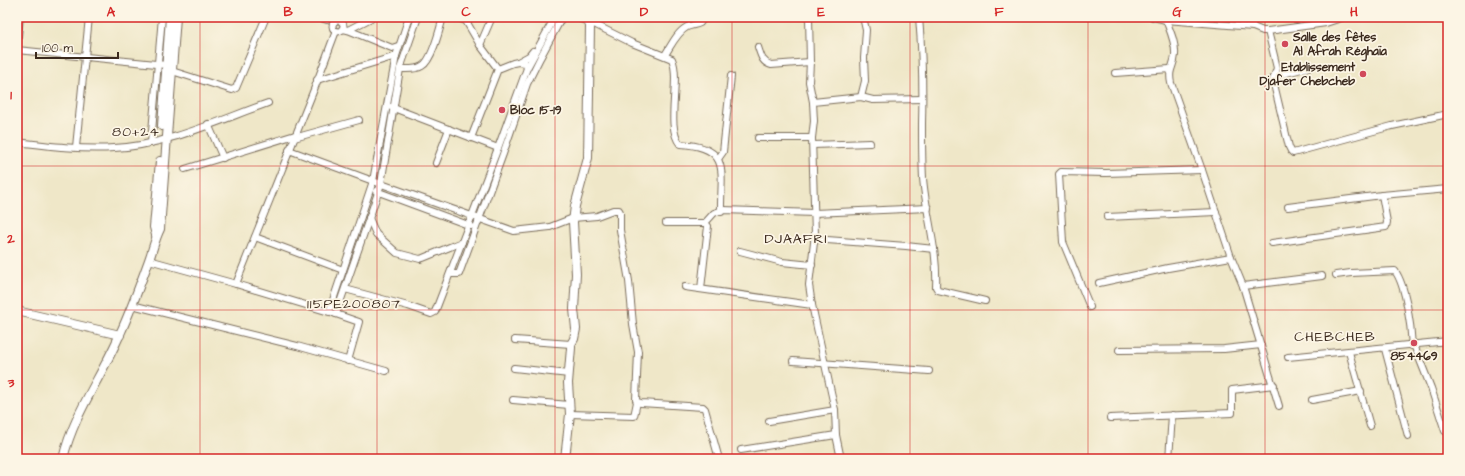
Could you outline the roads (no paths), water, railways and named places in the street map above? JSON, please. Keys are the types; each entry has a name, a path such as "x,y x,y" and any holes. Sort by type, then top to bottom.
{"street":[{"path":"17,46 20,17"},
{"path":"76,147 89,17"},
{"path":"63,459 67,443 75,423 120,335 149,260 156,235 154,227 164,140 165,67 162,17"},
{"path":"165,67 170,17"},
{"path":"151,143 176,17"},
{"path":"17,50 86,56 165,67 232,90 236,88 266,17"},
{"path":"236,284 294,137 318,80 342,30 343,25 340,21 318,17"},
{"path":"342,30 373,17"},
{"path":"329,312 371,189 388,106 398,46 409,17"},
{"path":"336,314 381,184 400,69 418,17"},
{"path":"400,69 424,66 430,56 443,17"},
{"path":"457,17 466,21 480,45 498,69"},
{"path":"480,45 492,17"},
{"path":"345,289 408,306 431,314 435,312 527,68 555,17"},
{"path":"450,274 459,274 527,84 562,17"},
{"path":"579,17 632,43 672,59 674,120 678,141 680,144 697,145 715,154 718,158 723,177 721,212"},
{"path":"665,55 672,43 683,30 688,26 700,23 704,17"},
{"path":"808,17 810,62 809,82 813,102 812,138 814,213 814,239 809,285 835,410 836,435 842,459"},
{"path":"861,97 865,81 864,58 866,30 863,17"},
{"path":"919,17 922,46 921,142 924,183 936,258 936,287 938,290 985,301"},
{"path":"1153,17 1166,20 1253,27 1263,31 1326,23 1332,19 1344,17"},
{"path":"1250,17 1253,27"},
{"path":"329,20 332,27 392,48 398,46"},
{"path":"1166,20 1174,43 1175,52 1175,60 1170,69 1169,75 1170,83 1202,170 1231,257 1243,286 1274,385 1279,406"},
{"path":"565,459 569,410 571,344 574,339 576,329 574,309 576,274 573,232 574,218 575,206 588,158 590,26 588,21"},
{"path":"1268,31 1277,68 1273,80 1289,147 1293,153 1392,126 1448,114"},
{"path":"471,138 498,69 518,62 529,56 541,42"},
{"path":"758,47 762,60 771,65 810,62"},
{"path":"318,80 396,56"},
{"path":"518,62 525,63 527,68"},
{"path":"1275,76 1313,66"},
{"path":"1116,73 1170,69"},
{"path":"718,158 723,152 731,76"},
{"path":"813,102 861,97 873,100 922,99"},
{"path":"17,142 76,147 114,148 151,143 164,140 268,103"},
{"path":"388,106 498,148"},
{"path":"185,169 294,137 359,120"},
{"path":"208,124 223,158"},
{"path":"436,163 449,129"},
{"path":"758,138 812,138"},
{"path":"813,145 870,143"},
{"path":"289,150 514,231 550,227 574,218 597,216 613,210 619,210 620,230 629,281 633,324 638,352 637,402 634,416 569,410 513,400"},
{"path":"1090,308 1063,242 1059,174 1061,172 1106,173 1202,170"},
{"path":"371,189 476,228"},
{"path":"1288,207 1382,195 1448,189"},
{"path":"1272,243 1386,227 1387,222 1382,195"},
{"path":"666,223 705,223 714,213 721,212 723,210 814,213 928,208"},
{"path":"1107,217 1216,212"},
{"path":"369,218 376,234 397,253 420,259 462,242"},
{"path":"702,289 708,226 705,223"},
{"path":"255,237 343,270"},
{"path":"814,239 934,249"},
{"path":"740,251 782,262 812,265"},
{"path":"1100,283 1168,268 1231,257"},
{"path":"149,260 236,284 359,322 348,360"},
{"path":"1336,276 1351,273 1395,271 1410,318 1413,346 1431,388 1445,431"},
{"path":"1243,286 1322,276"},
{"path":"685,286 812,305"},
{"path":"132,305 386,371"},
{"path":"17,311 120,335"},
{"path":"515,340 571,344"},
{"path":"1288,357 1385,349 1448,341"},
{"path":"1120,350 1224,350 1261,345"},
{"path":"1385,349 1408,436"},
{"path":"1349,352 1370,426"},
{"path":"794,361 929,371"},
{"path":"514,368 569,374"},
{"path":"1110,418 1232,413 1232,390 1274,385"},
{"path":"1312,400 1361,392"},
{"path":"637,402 705,408 719,459"},
{"path":"769,421 835,410"},
{"path":"1169,459 1172,416"},
{"path":"741,450 836,435"}],"place":[{"name":"Salle des fêtes Al Afrah Réghaïa","path":"1285,44"},
{"name":"Etablissement Djafer Chebcheb","path":"1363,74"},
{"name":"Bloc 15-19","path":"502,110"},
{"name":"854469","path":"1414,343"}],"district":[{"name":"80+24","path":"136,131"},
{"name":"DJAAFRI","path":"796,238"},
{"name":"115PE200807","path":"354,303"},
{"name":"CHEBCHEB","path":"1335,336"}]}
